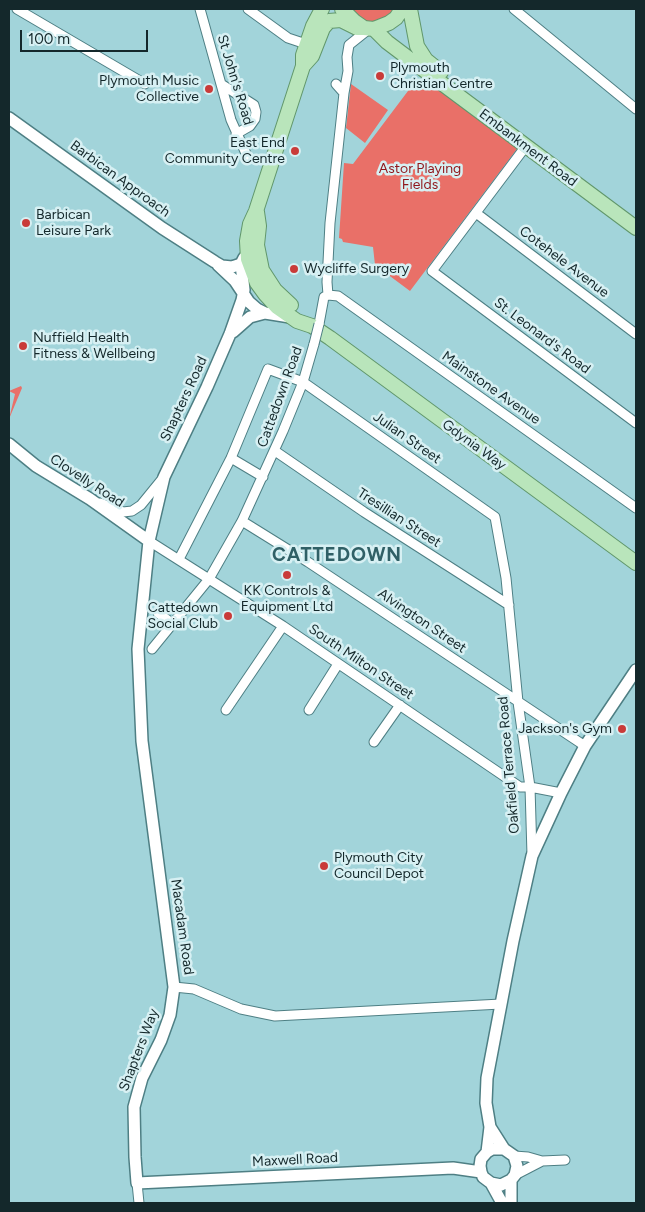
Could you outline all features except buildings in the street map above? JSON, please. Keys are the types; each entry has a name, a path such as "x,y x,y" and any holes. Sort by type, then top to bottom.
{"main road":[{"path":"313,26 312,22 316,9"},
{"name":"Gdynia Way","path":"322,9 306,44 303,66 249,229 247,249 251,269 260,288 271,300 297,321 312,326 636,563"},
{"name":"Embankment Road","path":"342,9 354,21 387,42 636,228"},
{"path":"369,29 389,23 396,18 402,9"},
{"name":"Embankment Road","path":"410,9 417,46 433,67 636,217"},
{"name":"Gdynia Way","path":"303,66 312,56 323,28 330,21 341,20 357,28 369,29"},
{"name":"Gdynia Way","path":"256,211 259,226 258,255 265,276 279,295 304,314 312,326"}],"street":[{"path":"18,9 145,84"},
{"name":"St John's Road","path":"200,9 236,134 248,158"},
{"path":"248,9 288,38 306,44"},
{"path":"514,9 636,109"},
{"name":"Cattedown Road","path":"152,649 209,579 242,521 275,452 303,382 322,314 324,297 328,294 330,223 348,70 349,45 369,29"},
{"path":"221,84 254,105 255,119 250,126 236,134"},
{"path":"336,84 344,93"},
{"name":"Barbican Approach","path":"9,118 152,221 214,262 235,281 252,306 265,313"},
{"path":"476,213 526,146"},
{"name":"St. Leonard's Road","path":"476,213 432,271 636,423"},
{"name":"Cotehele Avenue","path":"476,213 636,334"},
{"path":"241,264 247,249"},
{"name":"Barbican Approach","path":"214,262 227,267 236,267 241,264"},
{"name":"Shapters Road","path":"149,541 164,477 207,387 230,334 244,295 241,264"},
{"name":"Mainstone Avenue","path":"328,294 338,296 636,508"},
{"path":"265,313 292,317"},
{"name":"Shapters Road","path":"230,334 250,317 265,313"},
{"name":"Julian Street","path":"230,458 268,369 303,382 495,517"},
{"name":"Clovelly Road","path":"9,444 36,466 90,499 149,541"},
{"name":"Tresillian Street","path":"275,452 368,515 509,605"},
{"path":"179,559 230,458 263,477"},
{"name":"Shapters Road","path":"90,499 123,512 132,510 141,505 164,477"},
{"name":"Oakfield Terrace Road","path":"484,1155 490,1127 486,1103 487,1078 513,941 532,856 530,787 518,702 506,578 495,517"},
{"name":"Alvington Street","path":"242,521 308,562 585,746"},
{"name":"South Milton Street","path":"149,541 283,626 520,787 561,793"},
{"name":"Macadam Road","path":"149,541 138,649 142,740 174,988 194,989 241,1009 275,1016 501,1004"},
{"path":"158,613 173,624"},
{"path":"226,710 283,626"},
{"path":"309,710 338,664"},
{"path":"532,856 585,746 636,670"},
{"path":"374,742 400,705"},
{"name":"Shapters Way","path":"137,1183 134,1106 142,1078 162,1040 170,1015 174,988"},
{"name":"Oakfield Terrace Road","path":"490,1127 504,1149"},
{"path":"502,1203 491,1183 483,1177 481,1172 480,1166 484,1155 498,1148 504,1149 514,1156 542,1161 565,1160"},
{"name":"Maxwell Road","path":"454,1168 484,1155"},
{"path":"511,1203 513,1178 517,1166 514,1156"},
{"path":"491,1183 501,1185 542,1161"},
{"name":"Maxwell Road","path":"137,1183 454,1168 481,1172"},
{"path":"137,1183 139,1203"}],"green space":[{"path":"350,9 397,9 388,18 370,23 363,20"},
{"name":"Astor Playing Fields","path":"414,83 418,86 422,83 436,84 520,145 410,291 375,265 373,247 343,242 339,238 344,163 353,164"},
{"path":"351,84 388,110 365,143 346,128"},
{"path":"21,386 22,388 9,419 15,394 9,391"}],"place":[{"name":"Plymouth Christian Centre","path":"380,76"},
{"name":"Plymouth Music Collective","path":"209,89"},
{"name":"East End Community Centre","path":"295,151"},
{"name":"Barbican Leisure Park","path":"26,223"},
{"name":"Wycliffe Surgery","path":"294,269"},
{"name":"Nuffield Health Fitness & Wellbeing","path":"23,346"},
{"name":"KK Controls & Equipment Ltd","path":"287,575"},
{"name":"Cattedown Social Club","path":"228,616"},
{"name":"Jackson's Gym","path":"622,729"},
{"name":"Plymouth City Council Depot","path":"324,866"}],"district":[{"name":"CATTEDOWN","path":"337,555"}]}
